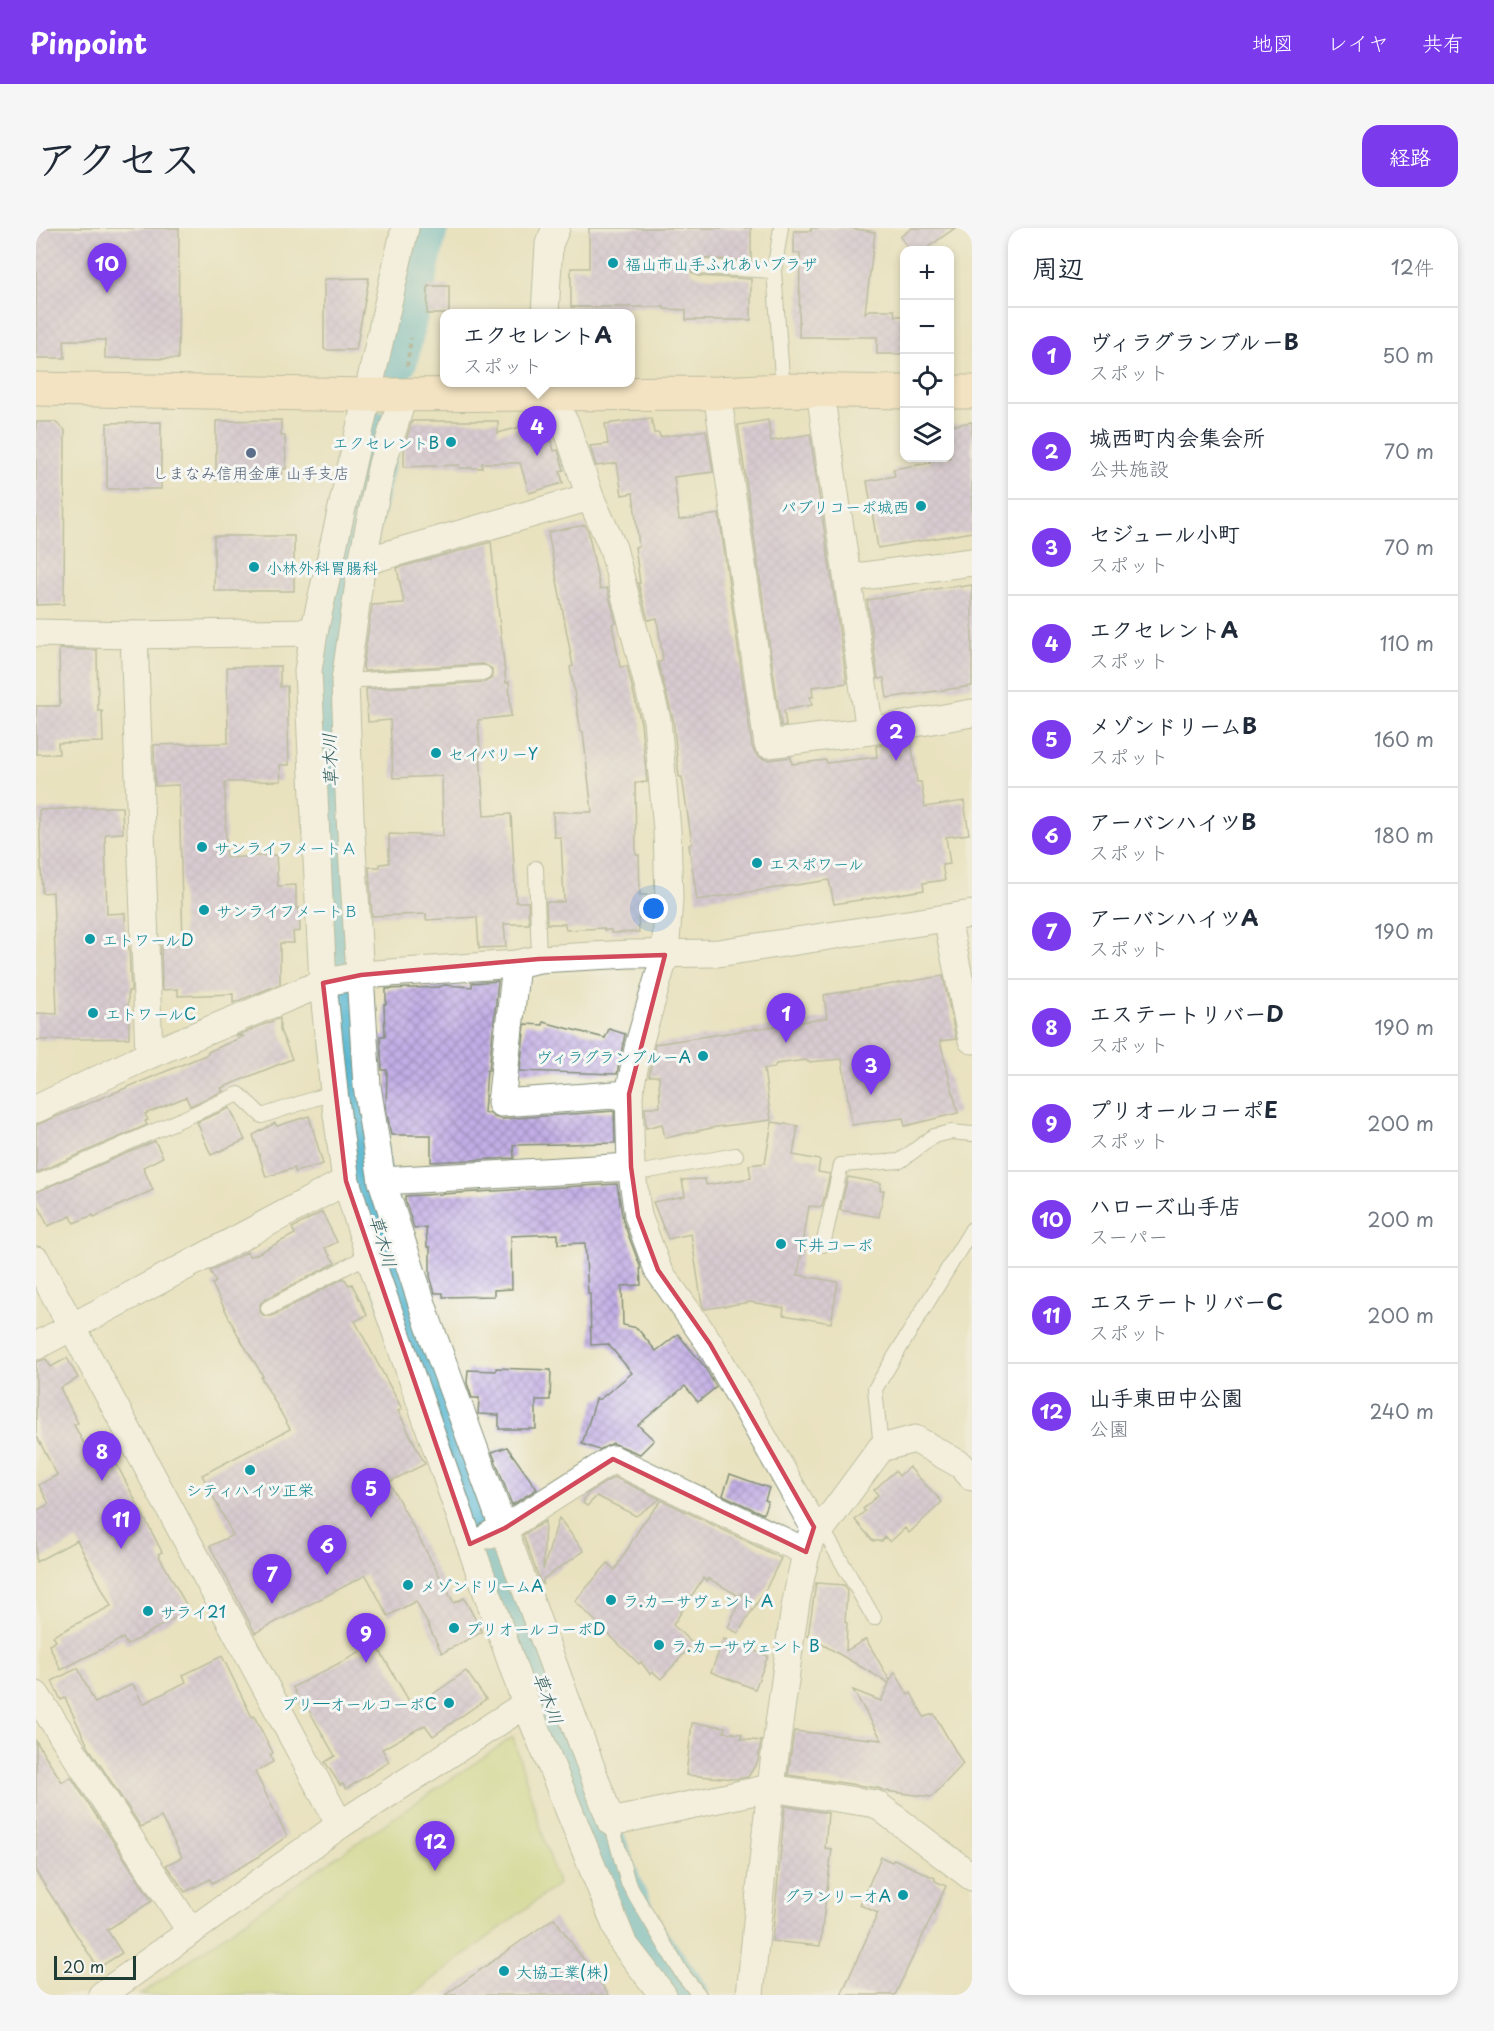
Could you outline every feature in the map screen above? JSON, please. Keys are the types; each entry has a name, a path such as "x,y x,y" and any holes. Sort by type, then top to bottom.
{"street":[{"path":"405,228 314,632 308,671 343,979 367,1086 382,1181 429,1325 487,1536 526,1704 594,1827"},
{"path":"545,309 550,233"},
{"path":"36,389 367,395 548,388 717,393 783,390 900,392"},
{"path":"548,388 566,425 590,497 613,548 657,720 667,841 669,898 665,955 639,1044 629,1094 632,1171 638,1216 658,1270 710,1344 814,1536"},
{"path":"820,392 870,731"},
{"path":"954,392 972,392"},
{"path":"717,393 768,744 870,731 972,713"},
{"path":"404,394 382,464 362,562 345,681 350,817 343,979 334,1092 346,1181 369,1255 487,1536 594,1827 623,1943 663,1995"},
{"path":"362,562 590,497"},
{"path":"848,578 972,562"},
{"path":"36,633 134,635 314,632"},
{"path":"134,635 149,1055"},
{"path":"36,1109 149,1055 343,979 629,954 718,953 960,916 972,1040"},
{"path":"528,962 501,1103 629,1094"},
{"path":"382,1181 632,1171"},
{"path":"36,1346 346,1181"},
{"path":"36,1260 340,1825"},
{"path":"750,1995 770,1788 793,1619 814,1536 881,1448 915,1439 961,1465 972,1477"},
{"path":"487,1536 613,1459 814,1536"},
{"path":"36,1695 191,1932"},
{"path":"102,1995 340,1825 526,1704"},
{"path":"594,1827 770,1788 876,1804 972,1877"}],"lane":[{"path":"781,228 774,271 783,390"},
{"path":"699,267 774,271"},
{"path":"345,681 484,673"},
{"path":"528,962 536,868"},
{"path":"36,1183 239,1094 262,1116 334,1092"},
{"path":"823,1245 841,1165 900,1161 934,1136 951,1132 972,1134"},
{"path":"632,1171 736,1155"},
{"path":"881,1448 874,1389 972,1228"},
{"path":"268,1308 369,1255"},
{"path":"814,1536 874,1618"},
{"path":"594,1827 681,1972 699,1995"}],"highlighted area":[{"path":"665,955 629,1094 631,1167 638,1216 658,1270 710,1344 814,1527 806,1552 613,1459 505,1528 470,1544 346,1181 323,983 361,975 539,959"}],"green space":[{"path":"513,1737 558,1884 412,1995 140,1995 333,1859"}],"building":[{"path":"36,228 179,228 178,359 105,358 105,340 64,340 65,358 36,358"},
{"path":"589,228 751,228 751,261 699,258 692,262 690,267 691,272 698,276 751,279 751,320 686,320 686,310 664,309 664,307 571,307 571,268 589,268"},
{"path":"811,228 849,228 875,232 865,313 869,310 894,310 895,316 900,316 900,354 877,354 877,337 799,337 800,253 794,253 794,231 811,231"},
{"path":"912,228 955,228 930,246 907,246 900,237"},
{"path":"369,278 356,350 324,349 324,279"},
{"path":"428,286 449,286 449,309 440,309 440,314 427,314"},
{"path":"651,418 654,433 659,433 660,437 706,430 713,472 674,477 679,520 719,514 752,746 755,753 769,760 791,757 792,764 826,760 827,763 877,757 876,746 911,740 917,782 921,782 925,807 964,801 969,834 946,837 950,864 942,865 945,880 923,883 924,890 834,904 829,880 697,900 689,845 692,844 682,777 679,777 673,719 658,662 663,661 657,618 648,620 638,583 640,583 635,547 639,547 633,493 622,495 617,463 596,466 590,446 608,444 605,424"},
{"name":"しまなみ信用金庫 山手支店","path":"281,420 281,436 285,436 286,469 282,469 282,479 216,480 216,421"},
{"path":"546,420 554,451 558,450 564,470 560,471 563,483 529,493 520,463 482,463 482,468 459,468 459,465 404,467 404,447 412,421 498,421 498,433"},
{"path":"768,420 771,441 810,434 847,683 812,687 813,697 810,697 812,705 784,710 786,726 781,726 738,425"},
{"path":"36,422 55,422 65,430 64,604 36,605"},
{"path":"161,422 161,489 107,489 107,423"},
{"name":"パブリコーポ城西","path":"972,422 972,532 878,548 867,481 895,476 893,469 930,462 954,462 954,425"},
{"path":"585,525 600,589 607,588 616,623 612,624 620,667 627,666 641,723 647,782 635,783 636,855 639,855 640,895 653,895 653,899 652,917 638,918 639,932 611,933 611,930 604,930 604,928 566,930 565,924 547,924 546,902 564,902 561,837 554,837 553,812 592,812 583,732 581,732 570,667 573,666 548,532"},
{"name":"小林外科胃腸科","path":"214,536 294,536 294,591 214,591"},
{"path":"491,542 506,683 509,682 511,716 478,720 484,816 511,814 516,902 528,902 529,924 504,924 506,947 479,948 477,917 426,920 426,914 372,916 369,867 380,867 380,864 389,863 389,834 443,836 442,776 393,778 390,720 368,722 366,689 485,682 492,678 492,669 483,664 364,671 363,666 372,605 404,603 397,568"},
{"path":"959,585 960,587 972,585 972,686 887,698 884,678 878,679 867,600"},
{"path":"59,649 97,650 98,711 102,711 103,742 58,743 59,754 36,754 36,706 60,706"},
{"path":"280,666 280,687 287,686 289,765 280,765 281,781 225,782 226,858 276,855 278,886 296,885 296,908 299,908 300,931 293,932 294,943 280,943 280,984 233,1003 233,994 178,996 178,989 162,990 161,946 183,945 179,785 155,786 154,745 228,743 227,667"},
{"path":"122,807 123,833 106,834 105,837 107,914 125,913 131,991 128,991 129,1038 36,1040 36,1013 57,1014 53,892 42,893 39,810"},
{"path":"943,976 956,1039 940,1041 958,1113 905,1126 903,1118 852,1125 842,1059 808,1062 806,1060 776,1064 774,1068 764,1069 771,1120 716,1127 665,1138 662,1124 646,1128 645,1107 660,1107 659,1076 649,1076 655,1044 827,1018 824,995"},
{"path":"498,981 484,1113 490,1113 502,1119 614,1111 615,1143 513,1145 514,1158 431,1162 431,1135 391,1135 386,1108 387,1070 382,1070 380,1036 385,1036 386,989 445,985 472,987 472,983"},
{"path":"280,1018 280,1030 292,1059 221,1088 223,1091 190,1106 186,1097 145,1114 148,1120 145,1121 147,1125 36,1173 36,1125 208,1054 244,1036 236,1036"},
{"path":"543,1022 605,1038 609,1029 625,1034 617,1074 520,1071 525,1024 543,1025"},
{"path":"230,1108 245,1140 211,1155 197,1122"},
{"path":"309,1116 323,1164 295,1172 294,1168 266,1177 253,1135 275,1123 277,1126"},
{"path":"772,1122 798,1126 793,1155 820,1160 818,1172 830,1174 822,1207 809,1206 798,1275 838,1282 831,1323 783,1315 784,1308 751,1302 705,1309 702,1305 691,1234 668,1239 653,1202 685,1196 682,1180 705,1179 706,1185 751,1178 749,1165 765,1163"},
{"path":"155,1141 163,1157 143,1167 153,1190 94,1217 93,1215 74,1223 71,1216 48,1226 36,1200 36,1192"},
{"path":"848,1177 881,1183 880,1190 884,1190 879,1217 840,1210"},
{"path":"617,1184 623,1221 640,1266 641,1285 622,1286 623,1325 637,1328 656,1351 678,1334 704,1366 716,1387 698,1402 685,1386 638,1425 654,1440 640,1454 613,1443 599,1450 582,1444 596,1399 600,1399 632,1373 608,1344 591,1345 590,1294 588,1294 585,1243 558,1244 558,1234 511,1236 512,1289 494,1290 494,1296 443,1297 443,1293 435,1293 430,1276 430,1247 427,1247 426,1227 414,1228 405,1200 405,1196"},
{"path":"322,1212 337,1242 325,1248 335,1263 264,1300 260,1304 260,1312 264,1316 272,1316 344,1278 349,1285 352,1284 367,1315 355,1321 402,1409 398,1411 425,1464 389,1482 454,1603 464,1598 482,1632 442,1653 416,1601 388,1616 366,1575 255,1633 210,1546 233,1535 202,1475 290,1429 212,1284 216,1282 210,1271 247,1252 249,1256 255,1255 295,1234 292,1228"},
{"path":"67,1358 78,1378 60,1388 78,1423 74,1425 99,1471 116,1463 162,1552 158,1554 189,1610 127,1645 123,1638 61,1670 49,1645 56,1641 53,1636 111,1606 77,1540 36,1562 36,1511 49,1504 39,1485 57,1475 36,1435 36,1362 46,1359 51,1367"},
{"path":"496,1368 551,1370 550,1400 536,1400 536,1429 499,1429 499,1415 478,1414 479,1398 472,1398 467,1383 468,1370 496,1371"},
{"path":"507,1447 537,1489 512,1505 492,1452"},
{"path":"909,1467 942,1502 909,1533 905,1528 890,1542 885,1537 882,1541 873,1541 855,1520 878,1495 874,1490 895,1471 899,1476"},
{"path":"730,1474 769,1488 765,1500 768,1501 763,1514 723,1495"},
{"path":"614,1477 660,1499 636,1516 597,1496 587,1506 583,1503 588,1493"},
{"path":"662,1500 781,1558 766,1589 738,1633 728,1628 743,1592 739,1596 708,1578 707,1581 703,1578 673,1625 693,1644 661,1679 653,1672 650,1674 641,1662 639,1664 575,1601 608,1563 615,1570 642,1524"},
{"path":"559,1518 584,1551 543,1579 543,1584 523,1535 545,1521 543,1570"},
{"path":"816,1583 844,1585 847,1590 846,1651 866,1639 890,1681 895,1672 908,1695 911,1693 924,1717 934,1714 963,1764 932,1797 788,1775 794,1731 882,1740 853,1690 881,1701 889,1683 808,1636"},
{"path":"724,1639 768,1656 755,1689 711,1672"},
{"path":"376,1644 413,1708 466,1671 486,1699 433,1736 425,1725 382,1749 389,1762 346,1789 343,1784 340,1785 325,1762 335,1756 307,1707 303,1709 293,1687"},
{"path":"222,1656 252,1717 254,1716 273,1753 270,1755 273,1762 255,1772 287,1836 255,1859 212,1883 210,1879 185,1892 166,1865 182,1857 161,1817 141,1827 89,1748 65,1698 61,1700 52,1681 78,1668 95,1703 133,1684 143,1704 186,1682 183,1675"},
{"path":"692,1723 725,1727 724,1732 742,1734 741,1739 761,1741 758,1761 748,1777 735,1779 686,1775"},
{"path":"36,1741 62,1782 71,1777 152,1901 107,1930 122,1953 98,1968 36,1872"},
{"path":"785,1806 828,1813 825,1848 832,1849 820,1946 772,1941"},
{"path":"881,1857 892,1862 894,1859 935,1878 935,1881 946,1886 895,1995 841,1995 878,1913 860,1905"},
{"path":"554,1918 609,1995 445,1995 514,1946"}],"waterway":[{"name":"草木川","path":"393,359 423,228"},
{"name":"草木川","path":"376,436 340,598 330,675 327,753 350,1078 366,1172 387,1256 449,1432 621,1897 643,1941 684,1995"}],"place":[{"name":"福山市山手ふれあいプラザ","path":"613,263"},
{"name":"ハローズ山手店","path":"107,293"},
{"name":"エクセレントB","path":"451,442"},
{"name":"しまなみ信用金庫 山手支店","path":"251,453"},
{"name":"エクセレントA","path":"537,456"},
{"name":"パブリコーポ城西","path":"921,506"},
{"name":"小林外科胃腸科","path":"254,567"},
{"name":"セイバリーY","path":"436,753"},
{"name":"城西町内会集会所","path":"896,761"},
{"name":"サンライフメートＡ","path":"202,847"},
{"name":"エスポワール","path":"757,863"},
{"name":"サンライフメートＢ","path":"204,910"},
{"name":"エトワールD","path":"90,939"},
{"name":"エトワールC","path":"93,1013"},
{"name":"ヴィラグランブルーB","path":"786,1043"},
{"name":"ヴィラグランブルーA","path":"703,1056"},
{"name":"セジュール小町","path":"871,1095"},
{"name":"下井コーポ","path":"781,1244"},
{"name":"シティハイツ正栄","path":"250,1470"},
{"name":"エステートリバーD","path":"102,1481"},
{"name":"メゾンドリームB","path":"371,1518"},
{"name":"エステートリバーC","path":"121,1549"},
{"name":"アーバンハイツB","path":"327,1575"},
{"name":"メゾンドリームA","path":"408,1585"},
{"name":"ラ.カーサヴェント A","path":"611,1600"},
{"name":"アーバンハイツA","path":"272,1604"},
{"name":"サライ21","path":"148,1611"},
{"name":"プリオールコーポD","path":"454,1628"},
{"name":"ラ.カーサヴェント B","path":"659,1645"},
{"name":"プリオールコーポE","path":"366,1663"},
{"name":"プリ―オールコーポC","path":"449,1703"},
{"name":"山手東田中公園","path":"435,1871"},
{"name":"グランリーオA","path":"903,1895"},
{"name":"大協工業(株)","path":"504,1971"}]}
